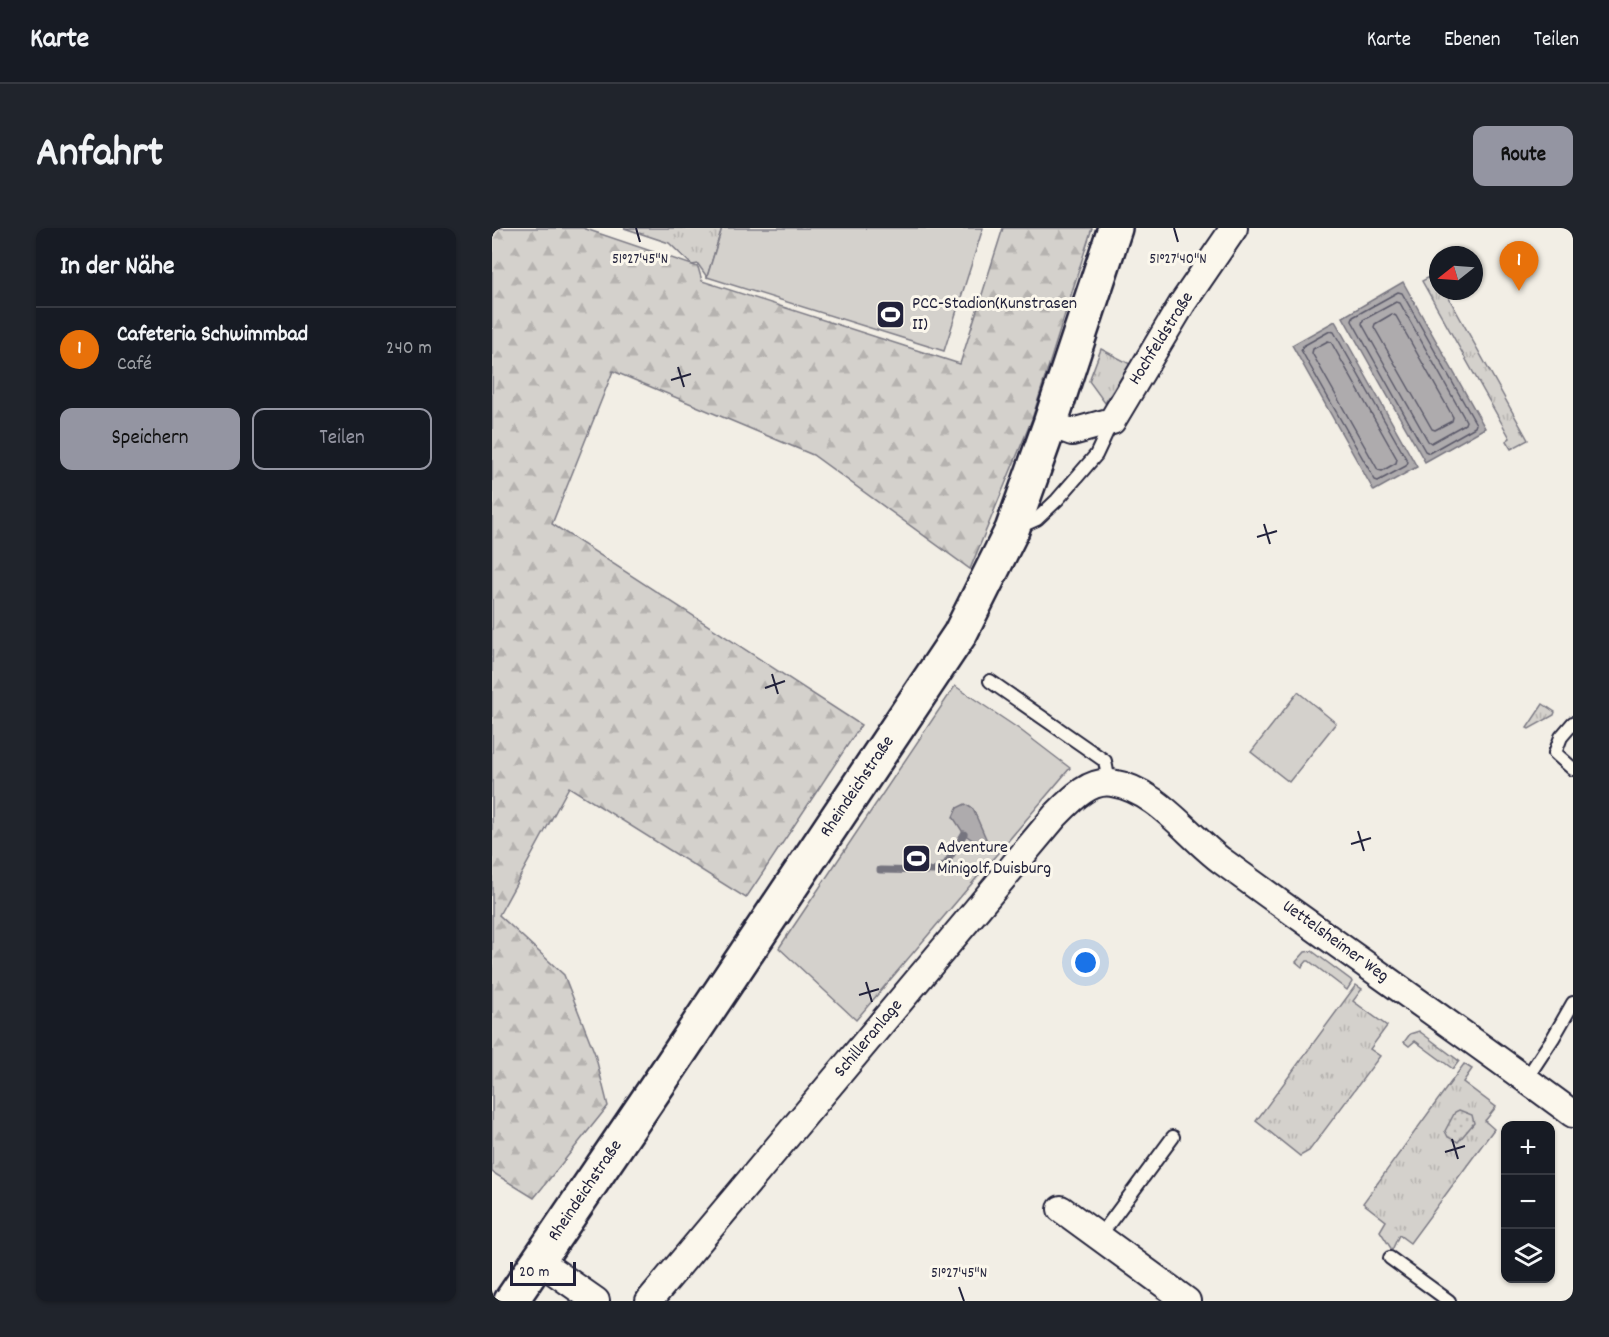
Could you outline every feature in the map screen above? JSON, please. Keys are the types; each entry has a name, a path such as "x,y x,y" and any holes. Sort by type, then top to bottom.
{"main road":[{"name":"Rheindeichstraße","path":"511,1301 960,634 1012,530 1115,228"}],"street":[{"name":"Hochfeldstraße","path":"1112,421 1182,304 1234,228"},
{"path":"1050,424 1072,432 1112,421"},
{"name":"Uettelsheimer Weg","path":"1102,783 1124,786 1152,800 1219,858 1573,1114"},
{"name":"Schilleranlage","path":"649,1301 1055,816 1073,796 1102,783"},
{"path":"1061,1209 1187,1301"},
{"path":"539,1261 586,1298"}],"lane":[{"name":"Hochfeldstraße","path":"1012,530 1037,519 1057,500 1096,455 1112,421"},
{"path":"990,681 1105,761 1102,783"},
{"path":"1573,723 1561,737 1555,753 1573,770"},
{"path":"1526,1079 1573,1002"},
{"path":"1099,1237 1173,1137"},
{"path":"1390,1258 1449,1301"}],"green space":[{"path":"492,228 583,228 698,267 702,281 960,364 1003,228 1092,228 1032,419 970,569 813,455 613,371 552,524 861,725 746,898 569,787 499,915 564,975 595,1054 608,1106 534,1198 492,1172"},
{"path":"624,228 722,228 707,277 698,264 692,265 669,243"},
{"name":"PCC-Stadion(Kunstrasen II)","path":"722,228 983,228 944,351 707,277"},
{"path":"1429,277 1429,293 1422,281"},
{"path":"1433,300 1450,300 1528,440 1511,449 1506,441 1510,438"},
{"path":"1101,349 1130,364 1105,403 1089,381"},
{"name":"Adventure Minigolf Duisburg","path":"955,686 1019,729 1070,768 856,1020 779,948"},
{"path":"1298,692 1336,723 1289,782 1251,752"},
{"path":"1543,704 1555,712 1554,715 1527,728"},
{"path":"1312,951 1351,980 1347,990 1309,961 1302,967 1296,962 1305,952"},
{"path":"1356,985 1362,989 1353,1001 1387,1026 1370,1049 1380,1056 1309,1151 1300,1156 1256,1121"},
{"path":"1419,1031 1459,1061 1453,1069 1415,1041 1409,1046 1404,1042 1410,1034"},
{"path":"1464,1064 1472,1069 1463,1082 1496,1107 1485,1121 1494,1129 1410,1243 1399,1235 1392,1250 1380,1231 1386,1221 1363,1203"},
{"path":"1459,1110 1472,1115 1474,1123 1458,1142 1448,1137 1445,1131 1455,1112"}],"water":[{"path":"1403,282 1485,428 1425,462 1343,317"},
{"path":"1335,321 1417,467 1374,491 1292,345"},
{"path":"965,804 973,809 988,843 981,846 964,834 953,817 957,808"}],"waterway":[{"path":"880,870 934,871 946,864 964,834"}],"place":[{"name":"Cafeteria Schwimmbad","path":"1519,291"},
{"name":"PCC-Stadion(Kunstrasen II)","path":"891,314"},
{"name":"Adventure Minigolf Duisburg","path":"916,858"}]}
